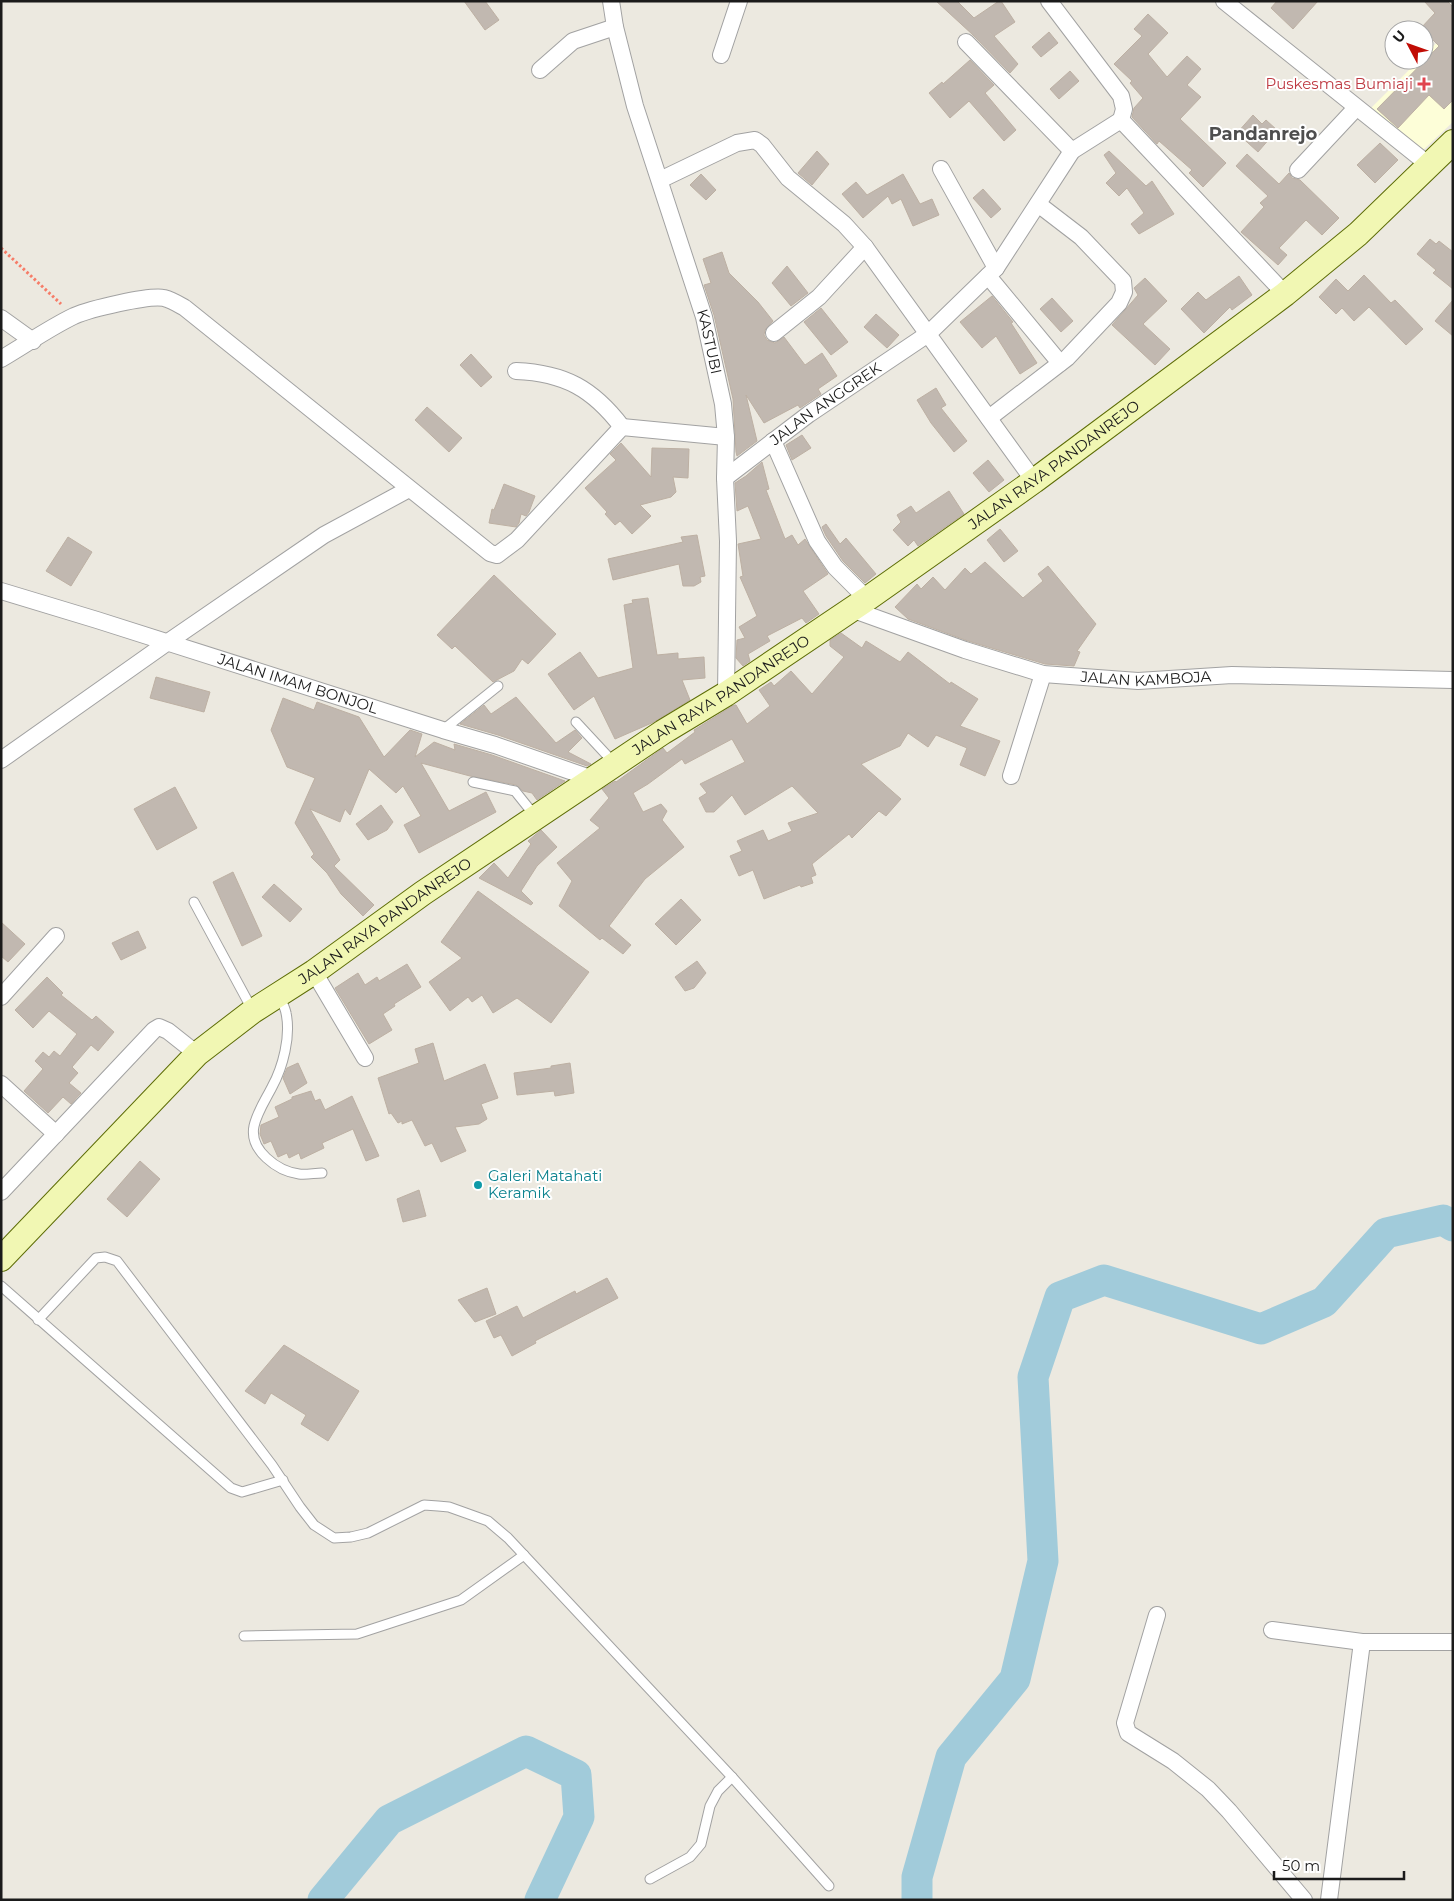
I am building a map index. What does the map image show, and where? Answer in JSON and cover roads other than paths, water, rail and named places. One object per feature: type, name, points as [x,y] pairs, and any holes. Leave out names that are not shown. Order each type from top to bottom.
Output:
[{"type":"main road","name":"JALAN RAYA PANDANREJO","points":[[1,1259],[196,1054],[253,1011],[314,972],[422,893],[663,732],[726,694],[859,604],[1034,481],[1285,294],[1358,234],[1453,142]]},
{"type":"street","name":"KASTUBI","points":[[611,1],[615,27],[635,106],[704,317],[723,404],[726,437],[725,478],[728,541],[726,694]]},
{"type":"street","points":[[722,55],[739,1]]},
{"type":"street","points":[[966,42],[1072,151],[1121,120],[1124,109],[1121,96],[1049,1]]},
{"type":"street","points":[[1224,1],[1429,166]]},
{"type":"street","points":[[540,70],[573,42],[615,27]]},
{"type":"street","points":[[1298,170],[1356,108]]},
{"type":"street","points":[[1121,120],[1285,294]]},
{"type":"street","points":[[660,180],[737,143],[755,140],[762,145],[788,178],[844,224],[865,247],[1034,481]]},
{"type":"street","name":"JALAN ANGGREK","points":[[725,478],[809,414],[928,334],[992,272],[1072,151]]},
{"type":"street","points":[[941,169],[992,272],[1060,363]]},
{"type":"street","points":[[989,418],[1067,358],[1119,303],[1124,292],[1122,280],[1091,247],[1038,204]]},
{"type":"street","points":[[774,333],[819,297],[865,247]]},
{"type":"street","points":[[1,359],[75,316],[91,310],[151,298],[163,298],[174,301],[490,553],[497,555],[517,540],[622,427]]},
{"type":"street","points":[[1,318],[33,341]]},
{"type":"street","points":[[516,371],[531,372],[561,379],[590,392],[608,408],[622,427],[726,437]]},
{"type":"street","points":[[773,441],[817,542],[859,604]]},
{"type":"street","points":[[1,760],[324,535],[410,489]]},
{"type":"street","name":"JALAN IMAM BONJOL","points":[[1,591],[495,745],[593,779]]},
{"type":"street","name":"JALAN KAMBOJA","points":[[859,604],[965,650],[1043,674],[1138,681],[1232,675],[1453,680]]},
{"type":"street","points":[[1011,776],[1043,674]]},
{"type":"street","points":[[1,997],[56,936]]},
{"type":"street","points":[[314,972],[365,1058]]},
{"type":"street","points":[[1,1192],[154,1030],[159,1027],[168,1031],[196,1054]]},
{"type":"street","points":[[1,1084],[56,1134]]},
{"type":"street","points":[[1158,1615],[1125,1723],[1128,1732],[1173,1761],[1208,1789],[1304,1900]]},
{"type":"street","points":[[1272,1630],[1362,1642],[1453,1642]]},
{"type":"street","points":[[1329,1900],[1362,1642]]},
{"type":"lane","points":[[443,730],[498,686]]},
{"type":"lane","points":[[576,722],[616,764]]},
{"type":"lane","points":[[473,782],[515,791],[536,817]]},
{"type":"lane","points":[[194,902],[253,1011]]},
{"type":"lane","points":[[278,995],[286,1013],[288,1032],[274,1085],[262,1105],[254,1126],[254,1139],[260,1151],[270,1161],[283,1169],[300,1174],[322,1173]]},
{"type":"lane","points":[[38,1320],[96,1258],[105,1257],[116,1261],[283,1480],[300,1508],[314,1525],[334,1538],[352,1537],[368,1533],[424,1505],[449,1507],[488,1521],[504,1534],[732,1777],[829,1886]]},
{"type":"lane","points":[[1,1286],[231,1488],[242,1492],[283,1480]]},
{"type":"lane","points":[[244,1636],[357,1634],[461,1600],[524,1555]]},
{"type":"lane","points":[[650,1879],[690,1857],[701,1844],[710,1806],[718,1791],[732,1777]]},
{"type":"waterway","points":[[917,1900],[917,1877],[951,1757],[1015,1679],[1043,1561],[1033,1377],[1060,1297],[1104,1280],[1261,1329],[1324,1302],[1386,1233],[1443,1220],[1453,1226]]},
{"type":"waterway","points":[[323,1900],[389,1820],[526,1751],[576,1775],[579,1817],[540,1900]]},
{"type":"place","name":"Puskesmas Bumiaji","points":[[1424,84]]},
{"type":"place","name":"Galeri Matahati Keramik","points":[[478,1185]]},
{"type":"district","name":"Pandanrejo","points":[[1263,134]]}]
